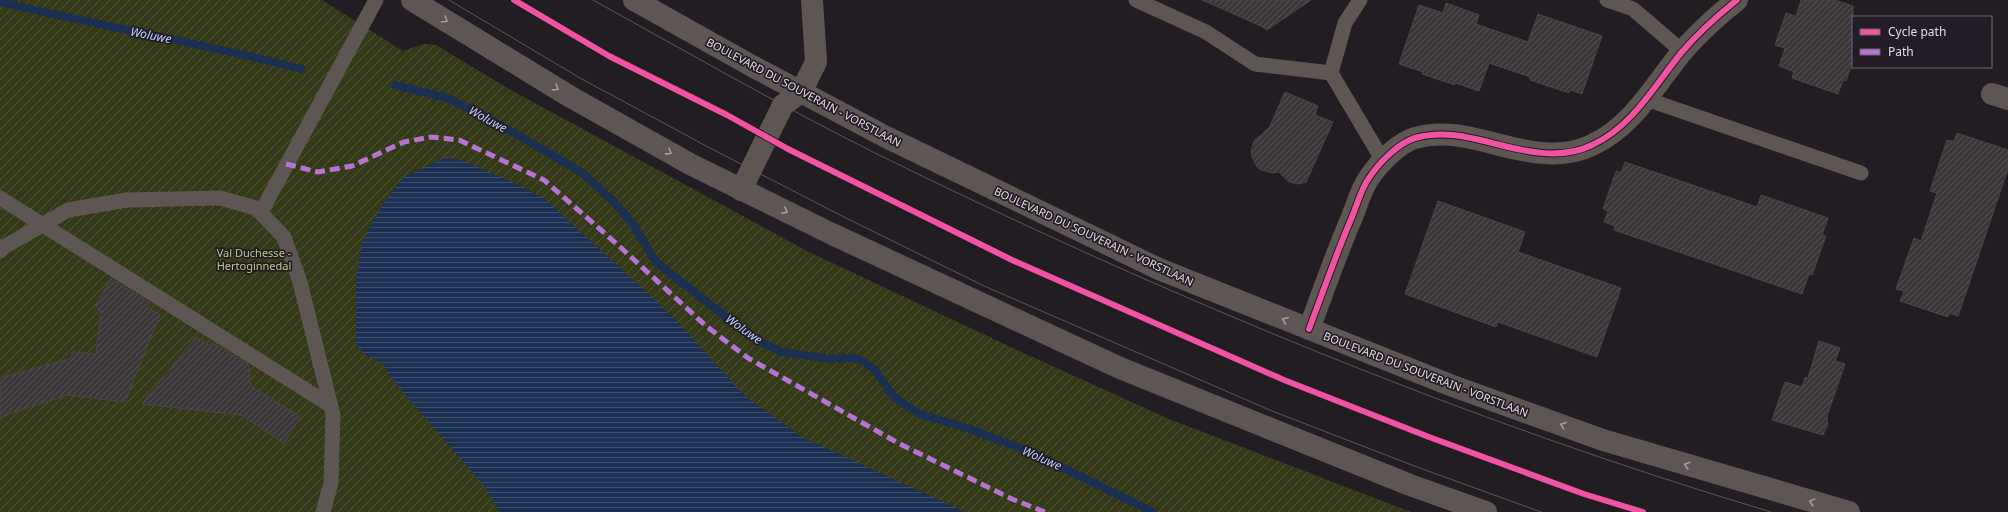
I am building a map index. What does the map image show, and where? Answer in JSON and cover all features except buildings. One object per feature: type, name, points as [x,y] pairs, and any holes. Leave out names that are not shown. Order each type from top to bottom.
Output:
[{"type":"main road","points":[[412,0],[569,96],[690,164],[742,190],[1120,368],[1410,485],[1486,512]]},
{"type":"main road","name":"BOULEVARD DU SOUVERAIN - VORSTLAAN","points":[[634,0],[886,137],[1159,269],[1309,330],[1603,440],[1761,488],[1849,512]]},
{"type":"street","points":[[742,190],[783,105],[801,92],[816,62],[812,0]]},
{"type":"street","points":[[1309,330],[1340,245],[1368,179],[1382,159],[1413,138],[1439,134],[1466,136],[1518,149],[1559,154],[1592,145],[1618,128],[1646,99],[1683,52],[1714,18],[1737,0]]},
{"type":"lane","points":[[261,212],[376,0]]},
{"type":"lane","points":[[1136,0],[1206,32],[1255,64],[1331,73]]},
{"type":"lane","points":[[1360,0],[1345,22],[1331,73],[1382,159]]},
{"type":"lane","points":[[1607,0],[1633,9],[1683,52]]},
{"type":"lane","points":[[1646,99],[1861,173]]},
{"type":"lane","points":[[0,198],[330,405]]},
{"type":"lane","points":[[0,251],[4,247],[42,224],[68,210],[127,200],[220,198],[256,208],[261,212],[284,237],[300,282],[333,415],[331,483],[323,512]]},
{"type":"green space","name":"Val Duchesse - Hertoginnedal","points":[[0,0],[322,0],[403,51],[424,44],[436,45],[511,90],[807,251],[1017,350],[1169,419],[1411,512],[0,512]]},
{"type":"water","points":[[446,157],[466,162],[517,184],[546,200],[672,316],[745,396],[802,437],[965,512],[499,512],[487,489],[396,384],[382,363],[365,355],[356,344],[356,281],[362,243],[383,204],[403,178]]},
{"type":"waterway","name":"Woluwe","points":[[0,2],[226,51],[301,69]]},
{"type":"waterway","name":"Woluwe","points":[[395,85],[447,98],[480,113],[581,172],[612,200],[633,224],[656,262],[754,339],[782,352],[829,359],[855,358],[864,362],[875,370],[895,398],[920,414],[964,427],[1031,452],[1153,512]]},
{"type":"tram line","points":[[449,0],[580,78],[710,148],[842,216],[984,286],[1272,411],[1417,467],[1541,512]]},
{"type":"tram line","points":[[593,0],[770,98],[877,154],[1095,257],[1205,305],[1317,352],[1429,396],[1656,476],[1771,512]]},
{"type":"marked path","points":[[286,164],[318,172],[352,166],[404,142],[431,137],[459,140],[544,180],[618,245],[706,326],[748,358],[898,443],[1012,499],[1045,512]]},
{"type":"cycle path","points":[[514,0],[609,56],[727,115],[788,149],[1012,260],[1284,380],[1429,437],[1584,494],[1643,512]]},
{"type":"cycle path","points":[[1309,329],[1364,187],[1369,178],[1395,149],[1415,138],[1436,135],[1456,135],[1532,152],[1557,153],[1581,150],[1606,137],[1619,128],[1642,104],[1687,46],[1722,12],[1737,0]]}]
